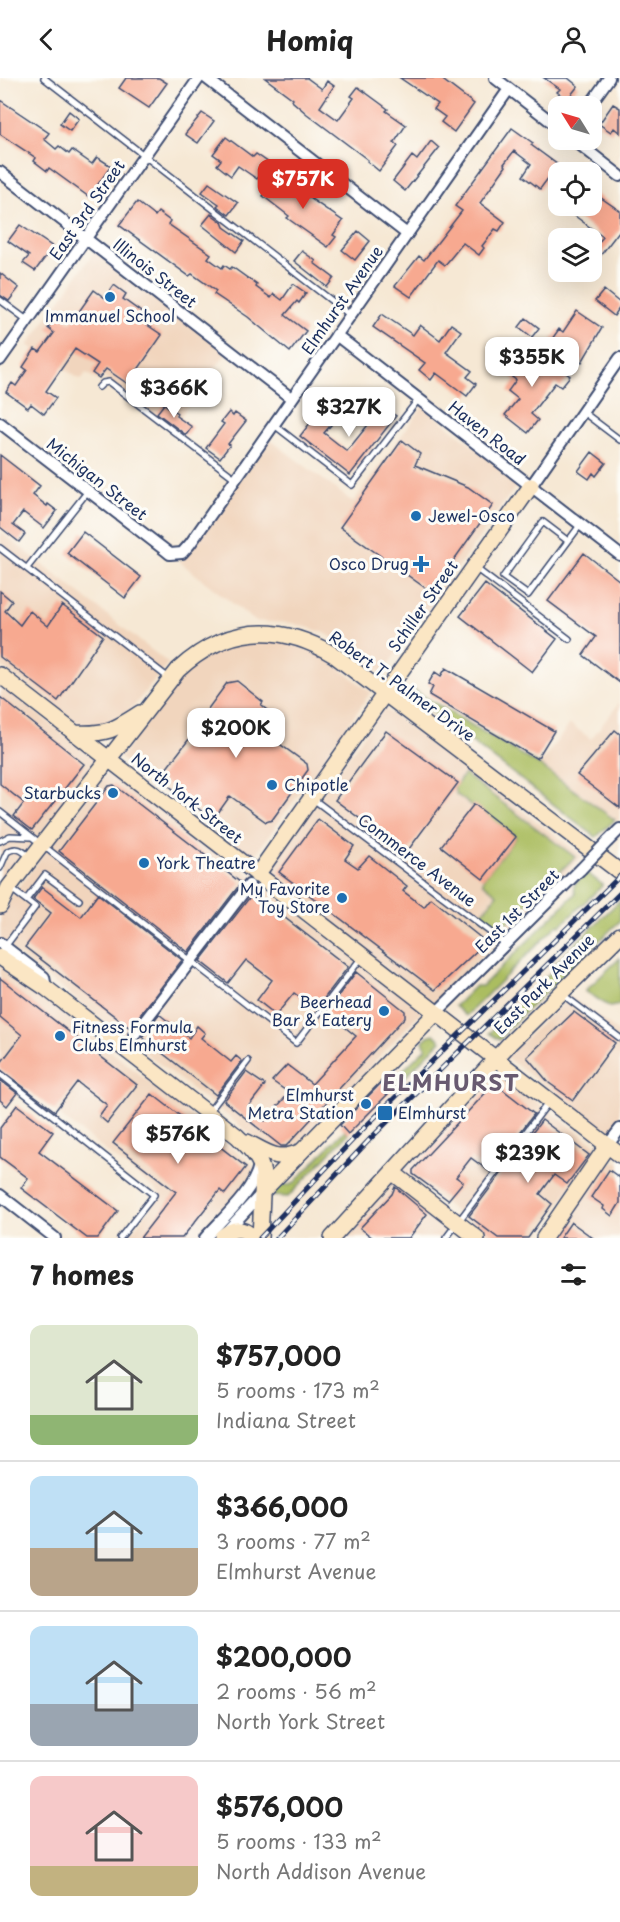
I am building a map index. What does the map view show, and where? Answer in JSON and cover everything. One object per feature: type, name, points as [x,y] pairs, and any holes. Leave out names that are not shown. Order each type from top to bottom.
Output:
[{"type":"street","name":"East 3rd Street","points":[[0,360],[199,78]]},
{"type":"street","points":[[206,78],[407,234]]},
{"type":"street","points":[[495,78],[548,119]]},
{"type":"street","points":[[596,96],[609,78]]},
{"type":"street","name":"Elmhurst Avenue","points":[[177,554],[182,553],[190,544],[509,89]]},
{"type":"street","points":[[587,150],[620,176]]},
{"type":"street","name":"Illinois Street","points":[[0,172],[291,398]]},
{"type":"street","name":"Haven Road","points":[[336,335],[620,555]]},
{"type":"street","name":"Schiller Street","points":[[253,880],[620,358]]},
{"type":"street","name":"Michigan Street","points":[[0,423],[170,554],[177,554]]},
{"type":"street","name":"Robert T. Palmer Drive","points":[[0,906],[4,891],[32,858],[37,840],[109,760],[171,679],[187,662],[218,642],[232,637],[263,632],[296,637],[334,656],[620,872]]},
{"type":"street","name":"North York Street","points":[[0,675],[109,760],[253,880],[363,957],[620,1155]]},
{"type":"street","points":[[74,733],[98,734],[121,725],[150,706]]},
{"type":"street","name":"East 1st Street","points":[[435,1014],[620,829]]},
{"type":"street","points":[[134,1035],[253,880]]},
{"type":"street","name":"East Park Avenue","points":[[332,1238],[494,1060],[620,935]]},
{"type":"street","points":[[1,950],[45,982],[253,1151],[264,1174],[260,1238]]},
{"type":"street","points":[[221,1237],[299,1152],[435,1014]]},
{"type":"street","points":[[544,1238],[620,1129]]},
{"type":"street","points":[[237,1136],[285,1158],[299,1152]]},
{"type":"street","points":[[205,1238],[249,1188],[256,1176],[259,1161]]},
{"type":"street","points":[[392,1172],[477,1238]]},
{"type":"street","points":[[0,1195],[55,1238]]},
{"type":"street","points":[[221,1237],[235,1229],[242,1229],[254,1238]]},
{"type":"lane","points":[[44,78],[350,315]]},
{"type":"lane","points":[[0,300],[28,321]]},
{"type":"lane","points":[[99,387],[109,382],[236,479]]},
{"type":"lane","points":[[273,424],[352,485],[419,399]]},
{"type":"lane","points":[[583,412],[620,440]]},
{"type":"lane","points":[[27,568],[88,491]]},
{"type":"lane","points":[[498,585],[543,522],[568,541]]},
{"type":"lane","points":[[504,577],[528,595],[581,524]]},
{"type":"lane","points":[[0,548],[171,679]]},
{"type":"lane","points":[[473,566],[569,639]]},
{"type":"lane","name":"Commerce Avenue","points":[[311,798],[506,944]]},
{"type":"lane","points":[[0,812],[296,1043],[363,957]]},
{"type":"lane","points":[[0,841],[10,836],[37,840]]},
{"type":"lane","points":[[0,868],[10,850],[19,848],[32,858]]},
{"type":"lane","points":[[26,900],[45,875],[79,900]]},
{"type":"lane","points":[[1,950],[35,907],[26,900],[4,891]]},
{"type":"lane","points":[[560,993],[620,1038]]},
{"type":"lane","points":[[207,1114],[248,1061]]},
{"type":"lane","points":[[0,1074],[154,1194],[120,1238]]},
{"type":"lane","points":[[446,1238],[549,1101]]},
{"type":"shaded area","name":"Immanuel School","points":[[96,249],[228,351],[172,428],[102,376],[98,381],[86,373],[81,380],[28,345]]},
{"type":"shaded area","points":[[423,406],[519,482],[382,673],[348,647],[323,632],[292,623],[255,621],[180,562],[269,439],[353,502]]},
{"type":"shaded area","points":[[0,531],[168,663],[134,706],[112,725],[88,727],[68,718],[0,665]]},
{"type":"shaded area","points":[[247,639],[283,640],[323,656],[371,692],[253,858],[120,758],[184,673],[212,651]]},
{"type":"shaded area","points":[[0,684],[98,761],[0,885]]},
{"type":"shaded area","points":[[620,702],[620,823],[539,765],[570,724],[591,739]]},
{"type":"shaded area","points":[[384,708],[583,856],[432,1005],[263,873]]},
{"type":"shaded area","points":[[111,767],[423,1010],[283,1159],[0,941],[0,911]]},
{"type":"shaded area","points":[[0,963],[252,1164],[254,1172],[249,1180],[198,1238],[127,1238],[161,1194],[0,1069]]},
{"type":"shaded area","points":[[570,996],[620,1033],[620,1121],[610,1135],[506,1057]]},
{"type":"shaded area","points":[[493,1070],[599,1147],[535,1238],[490,1238],[398,1168]]},
{"type":"shaded area","points":[[614,1161],[620,1163],[620,1238],[553,1238],[604,1166]]},
{"type":"shaded area","points":[[392,1179],[451,1224],[440,1238],[338,1238]]},
{"type":"green space","points":[[413,690],[539,765],[615,820],[596,837],[413,697]]},
{"type":"green space","points":[[464,774],[575,857],[499,930],[480,916],[497,894],[483,883],[483,879],[516,837],[456,794],[454,788]]},
{"type":"green space","points":[[586,872],[603,885],[560,926],[558,924],[466,1016],[455,1006],[475,986],[482,986],[575,894],[574,885]]},
{"type":"green space","points":[[620,900],[620,921],[507,1029],[500,1040],[489,1033],[557,966],[555,964]]},
{"type":"green space","points":[[620,958],[620,1005],[610,1007],[585,991]]},
{"type":"green space","points":[[434,1034],[441,1041],[395,1087],[387,1079],[395,1078],[426,1048],[423,1041]]},
{"type":"green space","points":[[345,1130],[348,1134],[288,1197],[273,1196],[274,1190],[280,1185],[290,1185],[295,1182]]},
{"type":"building","points":[[126,78],[159,78],[167,83],[149,108],[119,88]]},
{"type":"building","points":[[265,78],[307,78],[322,89],[327,81],[334,86],[320,107],[338,120],[354,98],[351,96],[358,87],[406,125],[394,143],[398,146],[379,171]]},
{"type":"building","points":[[400,78],[440,78],[474,104],[454,132],[441,122],[445,117],[434,109],[438,104]]},
{"type":"building","points":[[544,78],[568,78],[578,86],[570,96],[562,96],[557,92],[560,89]]},
{"type":"building","points":[[0,100],[49,133],[44,139],[56,149],[59,146],[69,154],[72,150],[92,164],[97,157],[111,166],[89,197],[49,168],[47,171],[34,161],[36,158],[0,134]]},
{"type":"building","points":[[613,104],[620,108],[620,133],[614,128],[611,132],[602,126],[602,120]]},
{"type":"building","points":[[69,111],[79,119],[70,131],[60,124]]},
{"type":"building","points":[[202,113],[214,121],[198,143],[185,134]]},
{"type":"building","points":[[512,128],[554,162],[548,162],[548,178],[540,189],[523,176],[531,164],[514,151],[480,203],[505,222],[499,231],[495,229],[482,246],[484,248],[479,255],[463,243],[445,265],[438,260],[411,297],[395,286],[419,256],[424,260],[462,211],[455,206]]},
{"type":"building","points":[[226,137],[253,157],[256,154],[269,163],[257,179],[238,166],[231,176],[217,165],[221,160],[213,154]]},
{"type":"building","points":[[431,141],[439,148],[405,191],[393,181],[412,156],[417,160]]},
{"type":"building","points":[[283,172],[297,183],[294,187],[343,221],[333,235],[336,237],[328,247],[287,218],[289,216],[263,196]]},
{"type":"building","points":[[209,183],[238,203],[229,215],[217,206],[219,204],[202,192]]},
{"type":"building","points":[[602,199],[620,211],[620,230],[602,253],[602,228],[591,228],[575,216],[602,216]]},
{"type":"building","points":[[137,202],[155,216],[158,212],[170,221],[168,224],[211,254],[208,258],[222,268],[224,265],[230,269],[232,267],[271,298],[274,294],[282,300],[293,284],[306,293],[299,303],[297,301],[285,315],[306,331],[290,352],[248,317],[214,294],[216,291],[192,274],[189,276],[119,225]]},
{"type":"building","points":[[211,214],[222,222],[224,227],[244,241],[236,252],[202,225]]},
{"type":"building","points":[[20,225],[53,247],[35,271],[23,263],[29,256],[8,241]]},
{"type":"building","points":[[358,231],[370,241],[355,260],[342,250]]},
{"type":"building","points":[[302,251],[334,278],[327,287],[294,261]]},
{"type":"building","points":[[0,273],[19,288],[9,301],[0,295]]},
{"type":"building","points":[[114,285],[126,294],[123,299],[141,312],[137,318],[162,335],[128,384],[106,369],[99,378],[92,373],[98,364],[75,349],[46,391],[56,398],[44,414],[31,404],[28,408],[6,392],[12,383],[16,386],[27,370],[23,367],[35,349],[40,352],[54,333],[48,328],[58,314],[71,323],[94,290],[105,298]]},
{"type":"building","points":[[604,290],[620,303],[614,316],[595,301]]},
{"type":"building","points":[[577,311],[602,328],[582,362],[552,339],[559,329],[563,332]]},
{"type":"building","points":[[382,314],[413,335],[420,325],[440,340],[451,324],[461,331],[446,352],[472,371],[467,377],[476,384],[467,396],[436,373],[431,380],[419,370],[425,363],[373,327]]},
{"type":"building","points":[[526,318],[539,328],[532,337],[519,327]]},
{"type":"building","points":[[516,350],[539,369],[547,359],[570,376],[561,387],[555,383],[531,414],[538,420],[528,433],[505,415],[518,399],[508,391],[516,380],[512,377],[519,368],[508,360]]},
{"type":"building","points":[[373,399],[396,416],[350,475],[300,436],[317,414],[331,425],[324,433],[347,451],[372,420],[362,413]]},
{"type":"building","points":[[164,404],[192,427],[186,435],[157,413]]},
{"type":"building","points":[[229,412],[233,416],[235,413],[246,421],[220,458],[206,448],[224,424],[221,422]]},
{"type":"building","name":"Jewel-Osco","points":[[402,440],[420,454],[415,465],[468,487],[493,505],[431,592],[340,527]]},
{"type":"building","points":[[592,452],[606,463],[596,476],[593,473],[589,479],[578,471]]},
{"type":"building","points":[[0,455],[40,486],[33,495],[57,511],[44,528],[23,512],[13,525],[25,534],[19,542],[0,527]]},
{"type":"building","points":[[83,532],[141,577],[125,598],[67,553]]},
{"type":"building","points":[[584,553],[620,581],[620,683],[583,655],[596,637],[548,601]]},
{"type":"building","points":[[485,584],[557,639],[532,672],[460,616]]},
{"type":"building","points":[[0,591],[12,601],[5,611],[20,625],[30,611],[48,626],[62,605],[103,636],[58,701],[0,657]]},
{"type":"building","points":[[446,668],[554,731],[537,759],[429,695],[433,687],[428,684],[435,672],[441,676]]},
{"type":"building","points":[[237,681],[263,702],[261,705],[278,719],[266,734],[307,764],[308,770],[272,820],[266,822],[230,796],[213,820],[159,778],[210,712],[207,710],[227,683]]},
{"type":"building","points":[[0,697],[84,764],[32,830],[14,816],[24,803],[0,784]]},
{"type":"building","points":[[615,730],[620,734],[620,808],[577,775]]},
{"type":"building","points":[[386,731],[458,783],[406,853],[335,800]]},
{"type":"building","points":[[114,785],[241,883],[188,952],[59,851],[109,786]]},
{"type":"building","points":[[474,804],[516,837],[483,879],[441,846]]},
{"type":"building","points":[[318,819],[354,846],[345,859],[358,868],[369,856],[407,886],[403,891],[424,907],[431,898],[486,942],[435,990],[279,872]]},
{"type":"building","points":[[42,887],[81,917],[98,894],[182,960],[130,1028],[25,947],[51,913],[33,899]]},
{"type":"building","points":[[253,893],[348,967],[316,1009],[294,993],[276,1015],[257,1000],[272,980],[246,960],[228,983],[200,961]]},
{"type":"building","points":[[356,972],[405,1011],[405,1017],[291,1141],[286,1146],[281,1146],[224,1101],[246,1072],[265,1085],[248,1107],[265,1121],[289,1093],[272,1081],[287,1065],[312,1084],[356,1036],[326,1012]]},
{"type":"building","points":[[0,978],[137,1085],[107,1123],[99,1116],[107,1105],[77,1082],[55,1111],[0,1069],[0,1064],[22,1035],[0,1017]]},
{"type":"building","points":[[574,1012],[615,1043],[573,1100],[549,1083],[527,1057]]},
{"type":"building","points":[[159,1014],[189,1038],[197,1026],[205,1033],[201,1038],[231,1062],[236,1056],[242,1061],[216,1095],[142,1037]]},
{"type":"building","name":"Elmhurst Metra Station","points":[[386,1078],[395,1087],[348,1134],[340,1125]]},
{"type":"building","points":[[0,1080],[17,1093],[7,1106],[0,1100]]},
{"type":"building","points":[[493,1085],[497,1085],[534,1114],[490,1172],[471,1158],[456,1177],[463,1182],[448,1200],[413,1174],[413,1170]]},
{"type":"building","points":[[152,1094],[246,1167],[225,1194],[220,1190],[182,1238],[140,1238],[176,1192],[113,1143]]},
{"type":"building","points":[[17,1105],[53,1132],[39,1151],[118,1211],[98,1238],[87,1238],[21,1188],[28,1178],[0,1157],[0,1128]]},
{"type":"building","points":[[542,1120],[589,1155],[567,1184],[554,1175],[540,1194],[552,1204],[528,1238],[498,1238],[469,1216]]},
{"type":"building","points":[[609,1170],[620,1178],[620,1203],[612,1216],[603,1209],[604,1206],[591,1197]]},
{"type":"building","points":[[395,1187],[427,1214],[409,1238],[373,1238],[360,1228],[392,1194]]},
{"type":"building","points":[[571,1222],[593,1238],[560,1238]]},
{"type":"railway","points":[[260,1238],[362,1130],[620,876]]},
{"type":"railway","points":[[277,1238],[371,1138],[620,893]]},
{"type":"place","name":"Immanuel School","points":[[110,297]]},
{"type":"place","name":"Jewel-Osco","points":[[416,516]]},
{"type":"place","name":"Osco Drug","points":[[421,564]]},
{"type":"place","name":"Chipotle","points":[[272,785]]},
{"type":"place","name":"Starbucks","points":[[113,793]]},
{"type":"place","name":"York Theatre","points":[[144,863]]},
{"type":"place","name":"My Favorite Toy Store","points":[[342,898]]},
{"type":"place","name":"Beerhead Bar & Eatery","points":[[384,1011]]},
{"type":"place","name":"Fitness Formula Clubs Elmhurst","points":[[60,1036]]},
{"type":"place","name":"Elmhurst Metra Station","points":[[366,1104]]},
{"type":"place","name":"Elmhurst","points":[[385,1113]]},
{"type":"district","name":"ELMHURST","points":[[451,1083]]}]
